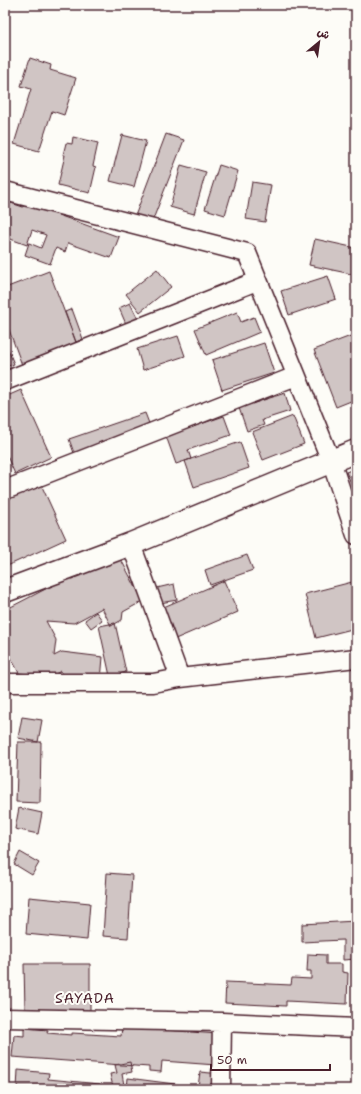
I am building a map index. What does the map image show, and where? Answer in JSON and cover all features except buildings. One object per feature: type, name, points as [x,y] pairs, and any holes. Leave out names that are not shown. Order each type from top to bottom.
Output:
[{"type":"main road","points":[[5,591],[131,544],[331,460],[356,451]]},
{"type":"street","points":[[5,191],[247,253],[331,460],[356,535]]},
{"type":"street","points":[[5,381],[258,281]]},
{"type":"street","points":[[5,490],[296,376]]},
{"type":"street","points":[[131,544],[180,678]]},
{"type":"street","points":[[5,683],[153,683],[180,678],[356,658]]},
{"type":"street","points":[[5,1018],[222,1022],[356,1028]]},
{"type":"street","points":[[221,1089],[222,1022]]},
{"type":"district","name":"SAYADA","points":[[85,998]]}]
